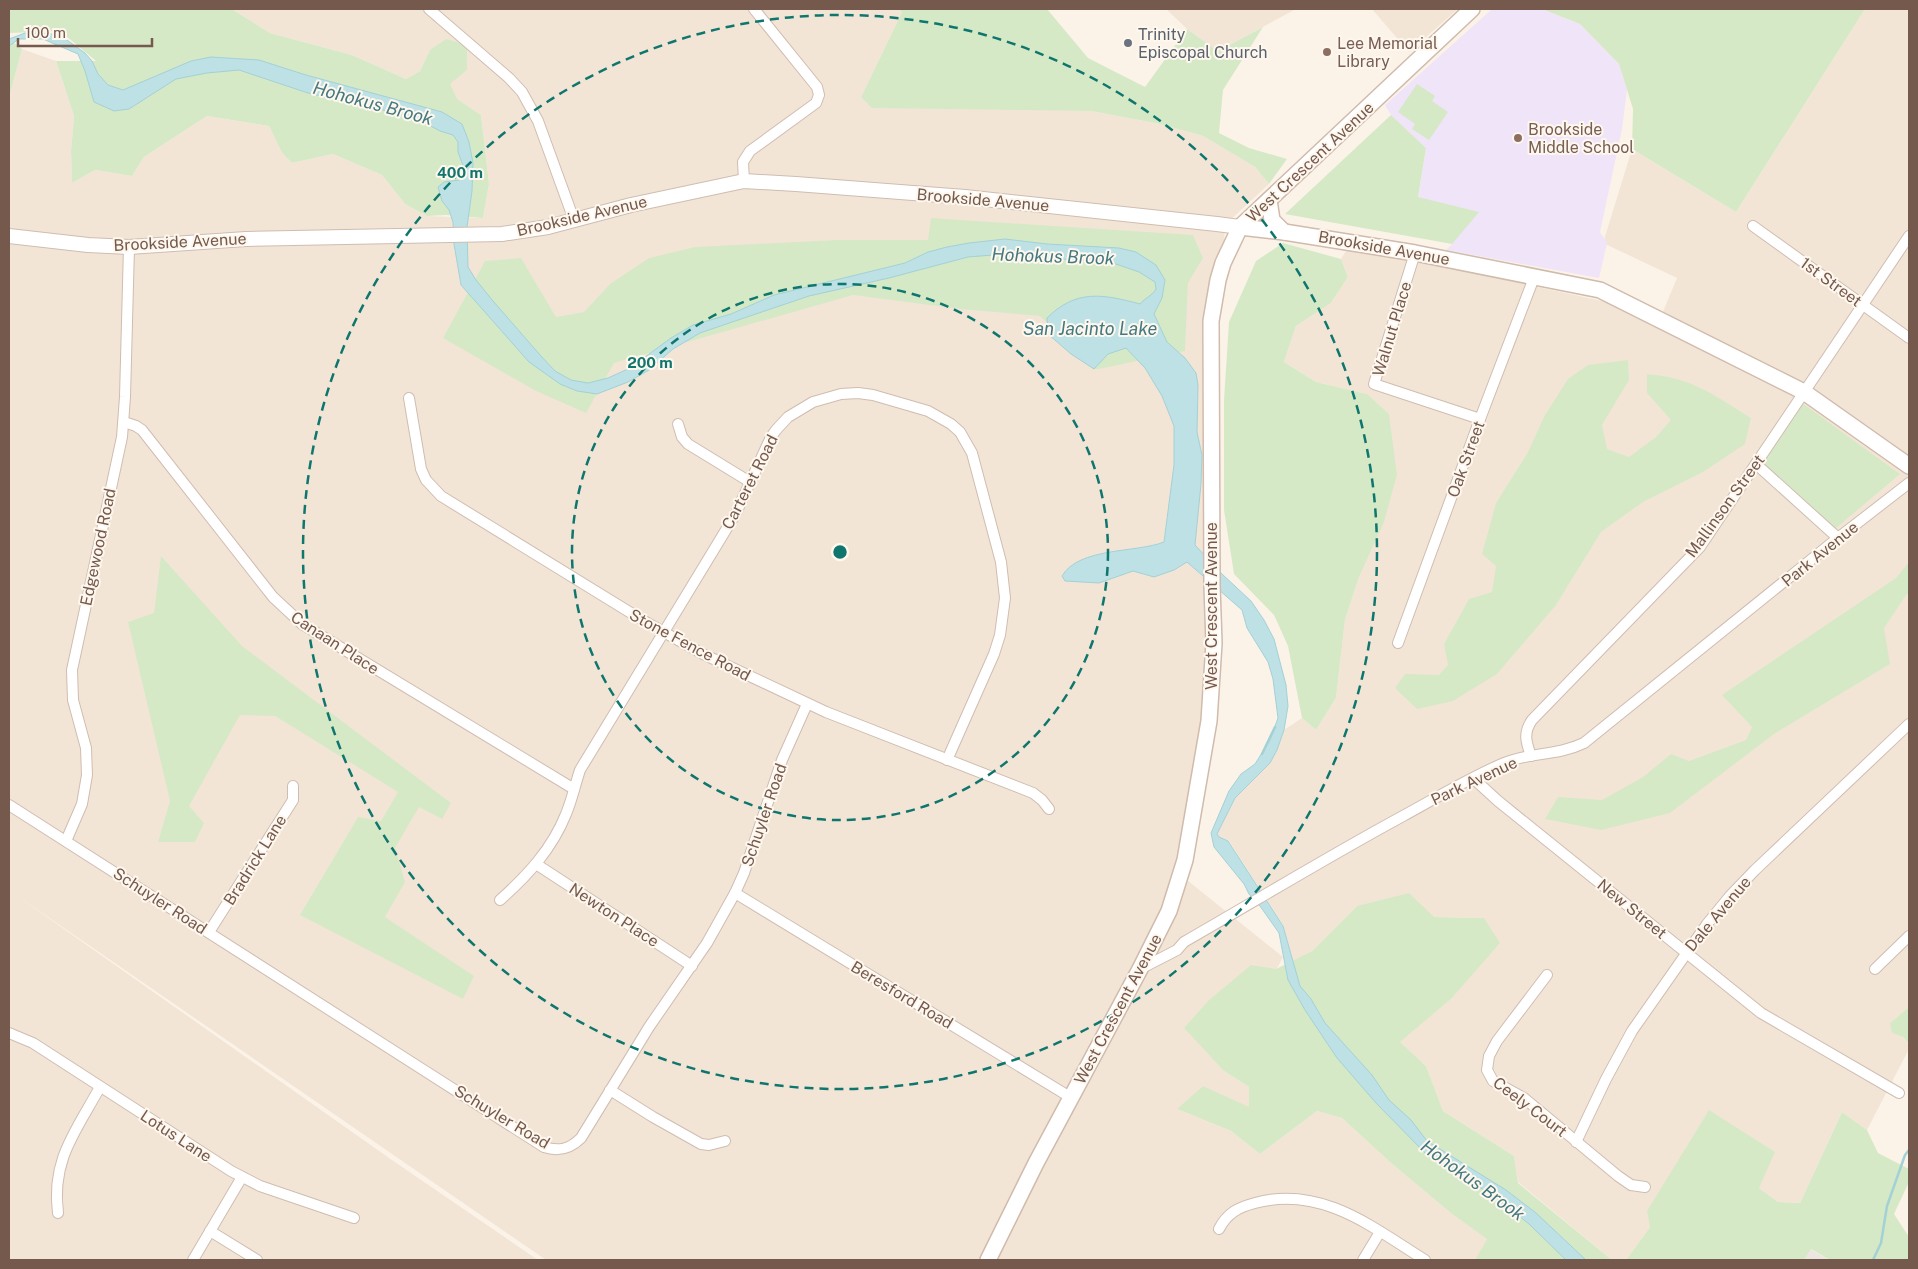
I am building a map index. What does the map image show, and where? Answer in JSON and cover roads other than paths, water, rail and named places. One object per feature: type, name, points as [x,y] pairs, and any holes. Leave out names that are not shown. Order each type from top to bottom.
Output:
[{"type":"main road","name":"West Crescent Avenue","points":[[988,1260],[1070,1098],[1140,969],[1169,911],[1184,860],[1209,721],[1214,643],[1211,322],[1218,280],[1223,263],[1240,228],[1472,9]]},
{"type":"main road","points":[[1269,200],[1272,220],[1284,232]]},
{"type":"main road","name":"Brookside Avenue","points":[[1240,228],[1284,232],[1415,253],[1600,290],[1804,392],[1909,466]]},
{"type":"street","points":[[429,9],[509,78],[522,92],[538,121],[574,220]]},
{"type":"street","points":[[744,181],[743,162],[750,151],[816,102],[819,95],[817,87],[754,9]]},
{"type":"street","name":"Brookside Avenue","points":[[9,236],[88,246],[129,247],[246,239],[448,236],[521,232],[631,205],[744,181],[965,197],[1240,228]]},
{"type":"street","name":"1st Street","points":[[1753,226],[1909,338]]},
{"type":"street","name":"Mallinson Street","points":[[1531,756],[1525,736],[1527,727],[1532,720],[1700,547],[1909,236]]},
{"type":"street","name":"Edgewood Road","points":[[66,841],[82,804],[87,775],[86,748],[74,700],[72,670],[124,422],[129,247]]},
{"type":"street","name":"Walnut Place","points":[[1415,253],[1374,384],[1480,419]]},
{"type":"street","name":"Oak Street","points":[[1398,643],[1480,419],[1535,276]]},
{"type":"street","name":"Carteret Road","points":[[500,900],[536,864],[562,823],[571,803],[580,770],[726,530],[771,437],[788,417],[800,408],[827,396],[858,393],[873,395],[939,416],[960,432],[972,453],[1001,562],[1004,598],[1000,635],[994,654],[947,760]]},
{"type":"street","name":"Stone Fence Road","points":[[409,398],[421,469],[433,489],[441,496],[663,632],[703,654],[807,704],[886,737],[1033,793],[1049,809]]},
{"type":"street","name":"Canaan Place","points":[[124,422],[142,430],[273,597],[302,624],[574,789]]},
{"type":"street","points":[[678,424],[682,437],[688,444],[750,482]]},
{"type":"street","points":[[1756,464],[1838,538]]},
{"type":"street","name":"Park Avenue","points":[[1140,969],[1176,950],[1184,942],[1373,832],[1505,763],[1531,756],[1570,750],[1584,743],[1909,483]]},
{"type":"street","name":"Schuyler Road","points":[[9,805],[544,1147],[559,1150],[575,1144],[581,1138],[649,1027],[711,936],[735,893],[744,873],[782,760],[807,704]]},
{"type":"street","name":"Dale Avenue","points":[[1576,1142],[1606,1079],[1632,1031],[1685,952],[1736,890],[1909,724]]},
{"type":"street","name":"New Street","points":[[1474,779],[1498,801],[1529,824],[1761,1013],[1900,1093]]},
{"type":"street","name":"Bradrick Lane","points":[[209,932],[292,800],[293,786]]},
{"type":"street","name":"Newton Place","points":[[536,864],[692,966]]},
{"type":"street","name":"Beresford Road","points":[[735,893],[1070,1098]]},
{"type":"street","points":[[1875,969],[1909,936]]},
{"type":"street","name":"Ceely Court","points":[[1547,975],[1497,1041],[1489,1056],[1487,1070],[1494,1081],[1524,1098],[1618,1176],[1631,1185],[1645,1187]]},
{"type":"street","name":"Lotus Lane","points":[[9,1033],[33,1043],[242,1177],[282,1194],[354,1218]]},
{"type":"street","points":[[58,1213],[56,1189],[59,1166],[65,1151],[100,1087]]},
{"type":"street","points":[[610,1090],[701,1144],[709,1145],[725,1141]]},
{"type":"street","points":[[193,1260],[242,1177]]},
{"type":"street","points":[[1219,1229],[1227,1216],[1245,1206],[1279,1199],[1298,1199],[1335,1207],[1352,1215],[1425,1260]]},
{"type":"street","points":[[210,1231],[257,1260]]},
{"type":"street","points":[[1363,1260],[1380,1232]]},
{"type":"water","name":"San Jacinto Lake","points":[[25,33],[60,35],[85,53],[92,61],[98,74],[108,85],[123,90],[191,61],[211,57],[259,60],[306,75],[442,112],[462,124],[469,142],[473,163],[472,191],[467,227],[468,267],[493,301],[541,356],[555,371],[571,380],[588,383],[608,378],[630,368],[671,338],[693,325],[731,314],[774,295],[905,263],[928,252],[947,247],[1005,239],[1047,244],[1119,248],[1136,252],[1156,265],[1165,280],[1162,298],[1154,314],[1167,342],[1185,358],[1196,373],[1198,385],[1197,432],[1202,455],[1195,545],[1251,601],[1264,620],[1274,639],[1286,685],[1288,706],[1284,730],[1277,750],[1270,763],[1235,798],[1217,834],[1228,841],[1283,926],[1300,986],[1311,999],[1325,1023],[1372,1075],[1389,1100],[1411,1120],[1427,1141],[1506,1190],[1536,1213],[1586,1260],[1566,1260],[1529,1224],[1499,1200],[1427,1155],[1376,1103],[1337,1058],[1305,1010],[1288,980],[1279,933],[1249,894],[1244,884],[1214,847],[1211,833],[1229,791],[1241,774],[1255,764],[1270,740],[1278,718],[1273,679],[1268,662],[1247,628],[1242,610],[1187,562],[1174,570],[1154,577],[1133,571],[1099,583],[1065,581],[1062,576],[1070,567],[1094,555],[1164,542],[1174,465],[1174,426],[1162,396],[1145,368],[1126,348],[1108,354],[1094,369],[1071,354],[1048,334],[1047,318],[1069,302],[1090,296],[1102,296],[1140,304],[1155,291],[1155,282],[1139,272],[1110,262],[993,255],[968,257],[889,278],[809,296],[700,333],[673,349],[649,370],[628,382],[597,394],[577,391],[560,384],[529,362],[461,285],[454,244],[453,222],[449,210],[442,201],[438,187],[444,182],[459,180],[464,175],[465,171],[458,152],[458,142],[453,135],[440,131],[414,117],[308,93],[239,70],[207,73],[176,79],[129,109],[114,111],[94,102],[78,54],[43,39],[19,39],[9,46],[9,39]]},
{"type":"waterway","name":"Hohokus Brook","points":[[1262,754],[1275,727]]},
{"type":"waterway","points":[[1873,1260],[1881,1243],[1887,1206],[1905,1155],[1909,1150]]},
{"type":"place","name":"Trinity Episcopal Church","points":[[1128,43]]},
{"type":"place","name":"Lee Memorial Library","points":[[1327,52]]},
{"type":"place","name":"Brookside Middle School","points":[[1518,138]]}]
